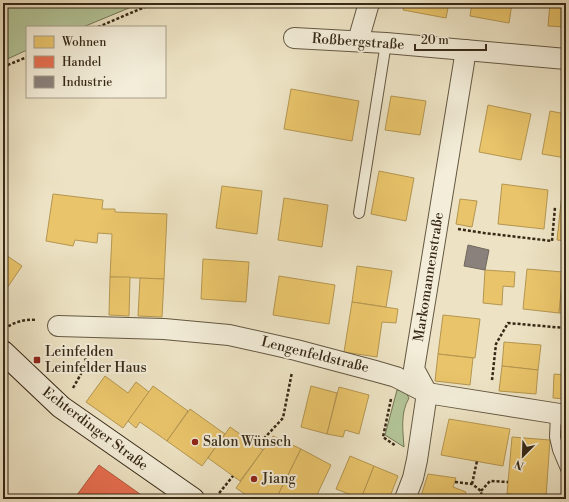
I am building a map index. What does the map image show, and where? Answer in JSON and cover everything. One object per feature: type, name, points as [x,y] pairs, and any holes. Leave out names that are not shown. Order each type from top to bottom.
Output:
[{"type":"main road","name":"Echterdinger Straße","points":[[3,352],[61,407],[193,499]]},
{"type":"street","points":[[358,41],[369,3]]},
{"type":"street","name":"Roßbergstraße","points":[[294,38],[386,43],[566,59]]},
{"type":"street","name":"Markomannenstraße","points":[[427,393],[414,369],[466,50]]},
{"type":"street","name":"Lengenfeldstraße","points":[[58,326],[197,331],[229,335],[296,350],[396,377],[427,393],[561,414]]},
{"type":"street","points":[[405,499],[413,478],[417,460],[427,393]]},
{"type":"lane","points":[[359,213],[386,43]]},
{"type":"lane","points":[[561,414],[555,437],[558,450],[566,469]]},
{"type":"path","points":[[100,26],[154,3]]},
{"type":"path","points":[[3,67],[26,57]]},
{"type":"path","points":[[438,225],[484,233],[552,241],[555,207]]},
{"type":"path","points":[[3,330],[11,324],[23,320],[48,322],[58,326]]},
{"type":"path","points":[[489,403],[496,344],[508,323],[565,328],[566,343]]},
{"type":"path","points":[[61,407],[86,365],[81,327]]},
{"type":"path","points":[[257,446],[283,418],[296,350]]},
{"type":"path","points":[[385,427],[396,377]]},
{"type":"path","points":[[472,484],[477,461]]},
{"type":"path","points":[[215,499],[233,476]]},
{"type":"path","points":[[481,491],[490,481],[508,482]]},
{"type":"path","points":[[455,482],[472,484],[481,491],[482,499]]},
{"type":"green space","points":[[3,3],[141,3],[85,26],[26,26],[26,50],[3,61]]},
{"type":"green space","points":[[397,390],[405,391],[409,398],[403,416],[404,447],[385,435]]},
{"type":"building: Wohnen","points":[[405,3],[449,3],[446,18],[403,10]]},
{"type":"building: Wohnen","points":[[472,3],[512,3],[509,23],[470,16]]},
{"type":"building: Wohnen","points":[[550,3],[566,3],[566,27],[548,26]]},
{"type":"building: Wohnen","points":[[291,89],[359,101],[352,141],[284,129]]},
{"type":"building: Wohnen","points":[[391,96],[426,101],[420,135],[385,130]]},
{"type":"building: Wohnen","points":[[488,105],[531,114],[521,160],[479,152]]},
{"type":"building: Wohnen","points":[[550,111],[566,114],[566,158],[542,154]]},
{"type":"building: Wohnen","points":[[379,171],[414,178],[406,221],[371,214]]},
{"type":"building: Wohnen","points":[[502,184],[548,190],[544,229],[498,224]]},
{"type":"building: Wohnen","points":[[222,186],[262,191],[257,234],[216,228]]},
{"type":"building: Wohnen","points":[[562,193],[566,193],[566,241],[557,240]]},
{"type":"building: Wohnen","points":[[53,194],[103,200],[102,209],[115,209],[115,212],[167,214],[164,279],[110,277],[112,234],[98,233],[97,243],[75,240],[73,246],[46,241]]},
{"type":"building: Wohnen","points":[[284,198],[328,205],[322,247],[278,240]]},
{"type":"building: Wohnen","points":[[460,199],[477,201],[472,227],[456,224]]},
{"type":"building: Wohnen","points":[[3,253],[22,266],[3,294]]},
{"type":"building: Wohnen","points":[[203,259],[249,262],[246,302],[201,299]]},
{"type":"building: Wohnen","points":[[357,266],[392,271],[386,307],[352,302]]},
{"type":"building: Wohnen","points":[[527,269],[563,272],[559,313],[523,309]]},
{"type":"building: Wohnen","points":[[485,270],[515,272],[514,287],[503,286],[502,305],[483,303]]},
{"type":"building: Wohnen","points":[[563,272],[566,273],[566,313],[559,313]]},
{"type":"building: Wohnen","points":[[279,276],[335,285],[329,324],[273,315]]},
{"type":"building: Wohnen","points":[[110,277],[130,277],[129,316],[109,315]]},
{"type":"building: Wohnen","points":[[140,278],[164,279],[162,317],[138,316]]},
{"type":"building: Wohnen","points":[[352,302],[398,309],[396,323],[382,322],[377,357],[344,352]]},
{"type":"building: Wohnen","points":[[443,315],[480,319],[475,358],[438,354]]},
{"type":"building: Wohnen","points":[[504,342],[541,345],[538,370],[502,366]]},
{"type":"building: Wohnen","points":[[438,354],[473,358],[470,385],[435,381]]},
{"type":"building: Wohnen","points":[[502,366],[538,370],[536,394],[499,391]]},
{"type":"building: Wohnen","points":[[554,374],[566,375],[566,399],[553,398]]},
{"type":"building: Wohnen","points":[[105,376],[128,393],[136,382],[149,392],[123,428],[86,402]]},
{"type":"building: Wohnen","points":[[153,386],[188,411],[167,441],[140,422],[136,428],[128,421]]},
{"type":"building: Wohnen","points":[[311,386],[337,393],[327,434],[301,427]]},
{"type":"building: Wohnen","points":[[339,387],[369,395],[359,434],[345,430],[343,437],[327,434]]},
{"type":"building: Wohnen","points":[[190,409],[225,434],[202,466],[167,441]]},
{"type":"building: Wohnen","points":[[449,419],[510,429],[503,466],[441,455]]},
{"type":"building: Wohnen","points":[[230,427],[263,450],[240,481],[208,458]]},
{"type":"building: Wohnen","points":[[273,436],[301,449],[276,499],[252,499],[236,488]]},
{"type":"building: Wohnen","points":[[512,437],[550,440],[546,497],[507,494]]},
{"type":"building: Wohnen","points":[[301,449],[331,465],[315,499],[276,499]]},
{"type":"building: Wohnen","points":[[350,456],[374,466],[361,499],[336,489]]},
{"type":"building: Wohnen","points":[[374,466],[398,476],[389,499],[361,499]]},
{"type":"building: Wohnen","points":[[428,474],[456,478],[453,487],[466,492],[464,499],[420,499]]},
{"type":"building: Wohnen","points":[[507,494],[546,497],[546,499],[507,499]]},
{"type":"building: Handel","points":[[99,465],[147,499],[74,499]]},
{"type":"building: Industrie","points":[[468,245],[489,250],[485,270],[464,266]]},
{"type":"place","name":"Leinfelden Leinfelder Haus","points":[[37,360]]},
{"type":"place","name":"Salon Wünsch","points":[[195,442]]},
{"type":"place","name":"Jiang","points":[[254,479]]}]
